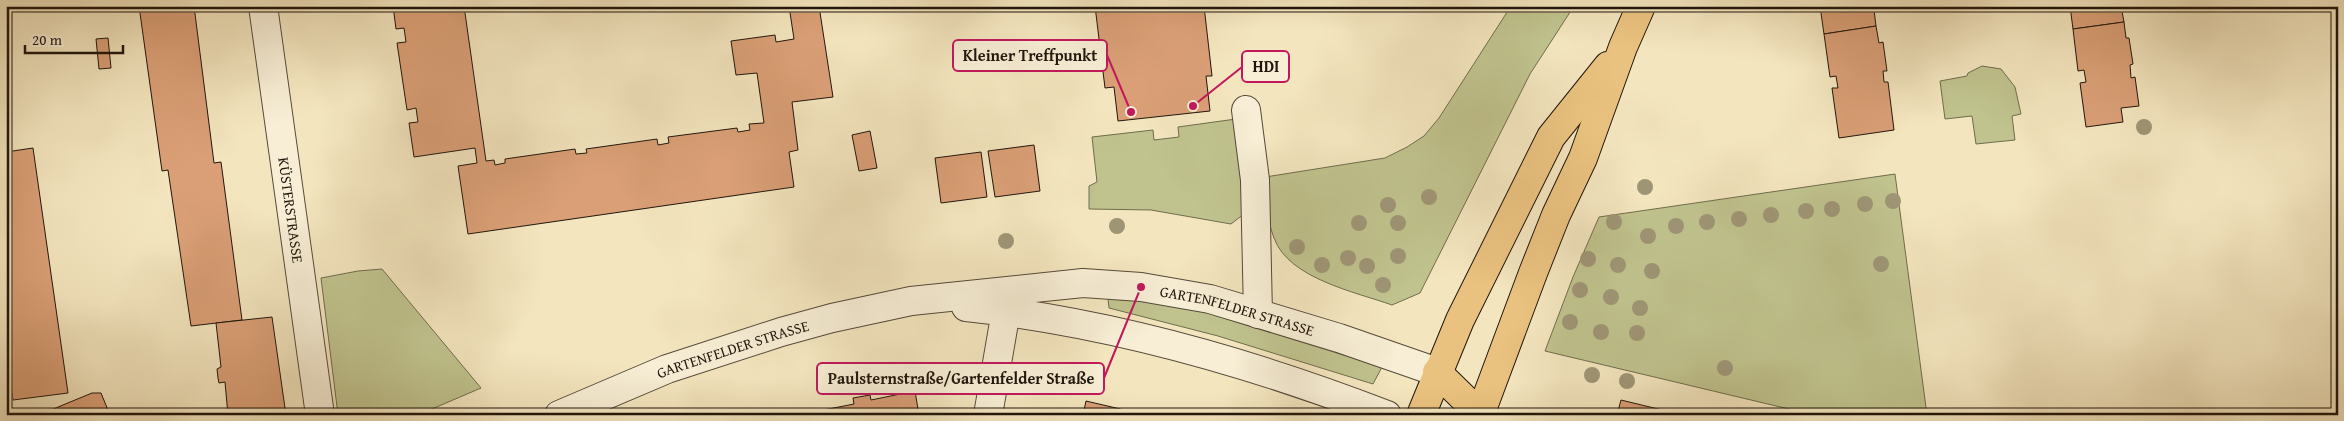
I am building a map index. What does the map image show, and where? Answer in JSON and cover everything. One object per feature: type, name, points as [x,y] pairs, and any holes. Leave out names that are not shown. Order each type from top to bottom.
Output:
[{"type":"main road","name":"GARTENFELDER STRASSE","points":[[1437,372],[1478,414],[1556,215],[1583,158],[1623,48],[1642,6]]},
{"type":"main road","name":"GARTENFELDER STRASSE","points":[[1421,415],[1437,372],[1460,320],[1551,137],[1623,48]]},
{"type":"street","name":"KÜSTERSTRASSE","points":[[263,6],[320,415]]},
{"type":"street","points":[[1246,110],[1255,180],[1258,314]]},
{"type":"street","name":"GARTENFELDER STRASSE","points":[[559,415],[667,369],[715,352],[832,318],[911,301],[1083,283],[1151,288],[1210,298],[1339,338],[1437,372]]},
{"type":"street","name":"GARTENFELDER STRASSE","points":[[911,301],[1061,319],[1193,351],[1277,377],[1387,415]]},
{"type":"street","points":[[988,415],[1006,311]]},
{"type":"green space","points":[[1511,6],[1574,6],[1530,74],[1420,293],[1392,305],[1325,282],[1308,274],[1294,264],[1282,252],[1274,238],[1259,178],[1385,158],[1424,136],[1439,118]]},
{"type":"green space","points":[[1982,66],[2001,69],[2015,87],[2021,114],[2012,116],[2015,140],[1976,144],[1972,116],[1945,119],[1940,81],[1967,76],[1968,73]]},
{"type":"green space","points":[[1236,119],[1244,214],[1231,224],[1151,210],[1089,209],[1089,186],[1097,182],[1092,137],[1153,130],[1154,140],[1179,137],[1178,127]]},
{"type":"green space","points":[[1895,174],[1927,415],[1814,415],[1545,351],[1573,277],[1599,217]]},
{"type":"green space","points":[[382,269],[481,388],[418,415],[338,415],[321,278],[358,271]]},
{"type":"green space","points":[[1108,299],[1149,301],[1198,310],[1382,367],[1373,384],[1218,336],[1109,308]]},
{"type":"building","points":[[139,6],[194,6],[214,163],[221,162],[242,320],[191,326],[168,170],[162,171]]},
{"type":"building","points":[[393,6],[464,6],[486,161],[494,160],[495,165],[505,163],[505,159],[575,149],[576,154],[587,153],[586,149],[657,139],[658,145],[669,143],[668,137],[737,128],[738,132],[750,130],[749,124],[764,123],[757,73],[736,75],[731,41],[775,35],[776,42],[794,39],[789,6],[819,6],[833,97],[792,102],[798,150],[789,152],[794,187],[468,234],[458,166],[477,163],[475,148],[414,157],[409,123],[418,122],[416,108],[407,110],[397,43],[406,42],[404,28],[396,29]]},
{"type":"building","points":[[1095,6],[1204,6],[1212,76],[1206,76],[1210,111],[1118,121],[1114,87],[1105,88]]},
{"type":"building","points":[[1820,6],[1878,6],[1878,9],[1874,10],[1876,26],[1824,34]]},
{"type":"building","points":[[2070,6],[2121,6],[2124,22],[2073,29]]},
{"type":"building","points":[[2124,22],[2126,38],[2129,38],[2133,64],[2130,65],[2131,78],[2135,77],[2139,106],[2121,108],[2123,122],[2086,127],[2080,83],[2086,82],[2084,70],[2078,71],[2073,29]]},
{"type":"building","points":[[1876,26],[1879,43],[1883,42],[1887,71],[1883,71],[1884,82],[1888,82],[1894,130],[1839,138],[1832,88],[1838,88],[1836,76],[1830,77],[1824,34]]},
{"type":"building","points":[[108,38],[111,68],[99,69],[96,39]]},
{"type":"building","points":[[870,131],[877,168],[859,171],[852,135]]},
{"type":"building","points":[[1034,145],[1040,191],[995,197],[988,151]]},
{"type":"building","points":[[33,148],[68,393],[13,400],[6,351],[6,152]]},
{"type":"building","points":[[981,152],[987,197],[941,203],[935,158]]},
{"type":"building","points":[[272,317],[286,415],[228,415],[225,382],[219,383],[218,378],[217,369],[221,367],[216,323]]},
{"type":"building","points":[[915,391],[919,415],[798,415],[854,404],[853,398],[870,395],[871,400]]},
{"type":"building","points":[[92,393],[101,393],[110,415],[47,415],[46,412]]},
{"type":"building","points":[[1621,400],[1683,415],[1617,415]]},
{"type":"building","points":[[1086,401],[1146,415],[1083,415]]},
{"type":"building","points":[[1147,410],[1168,415],[1146,415]]},
{"type":"place","name":"HDI","points":[[1193,106]]},
{"type":"place","name":"Kleiner Treffpunkt","points":[[1131,112]]},
{"type":"place","name":"Paulsternstraße/Gartenfelder Straße","points":[[1141,287]]}]
